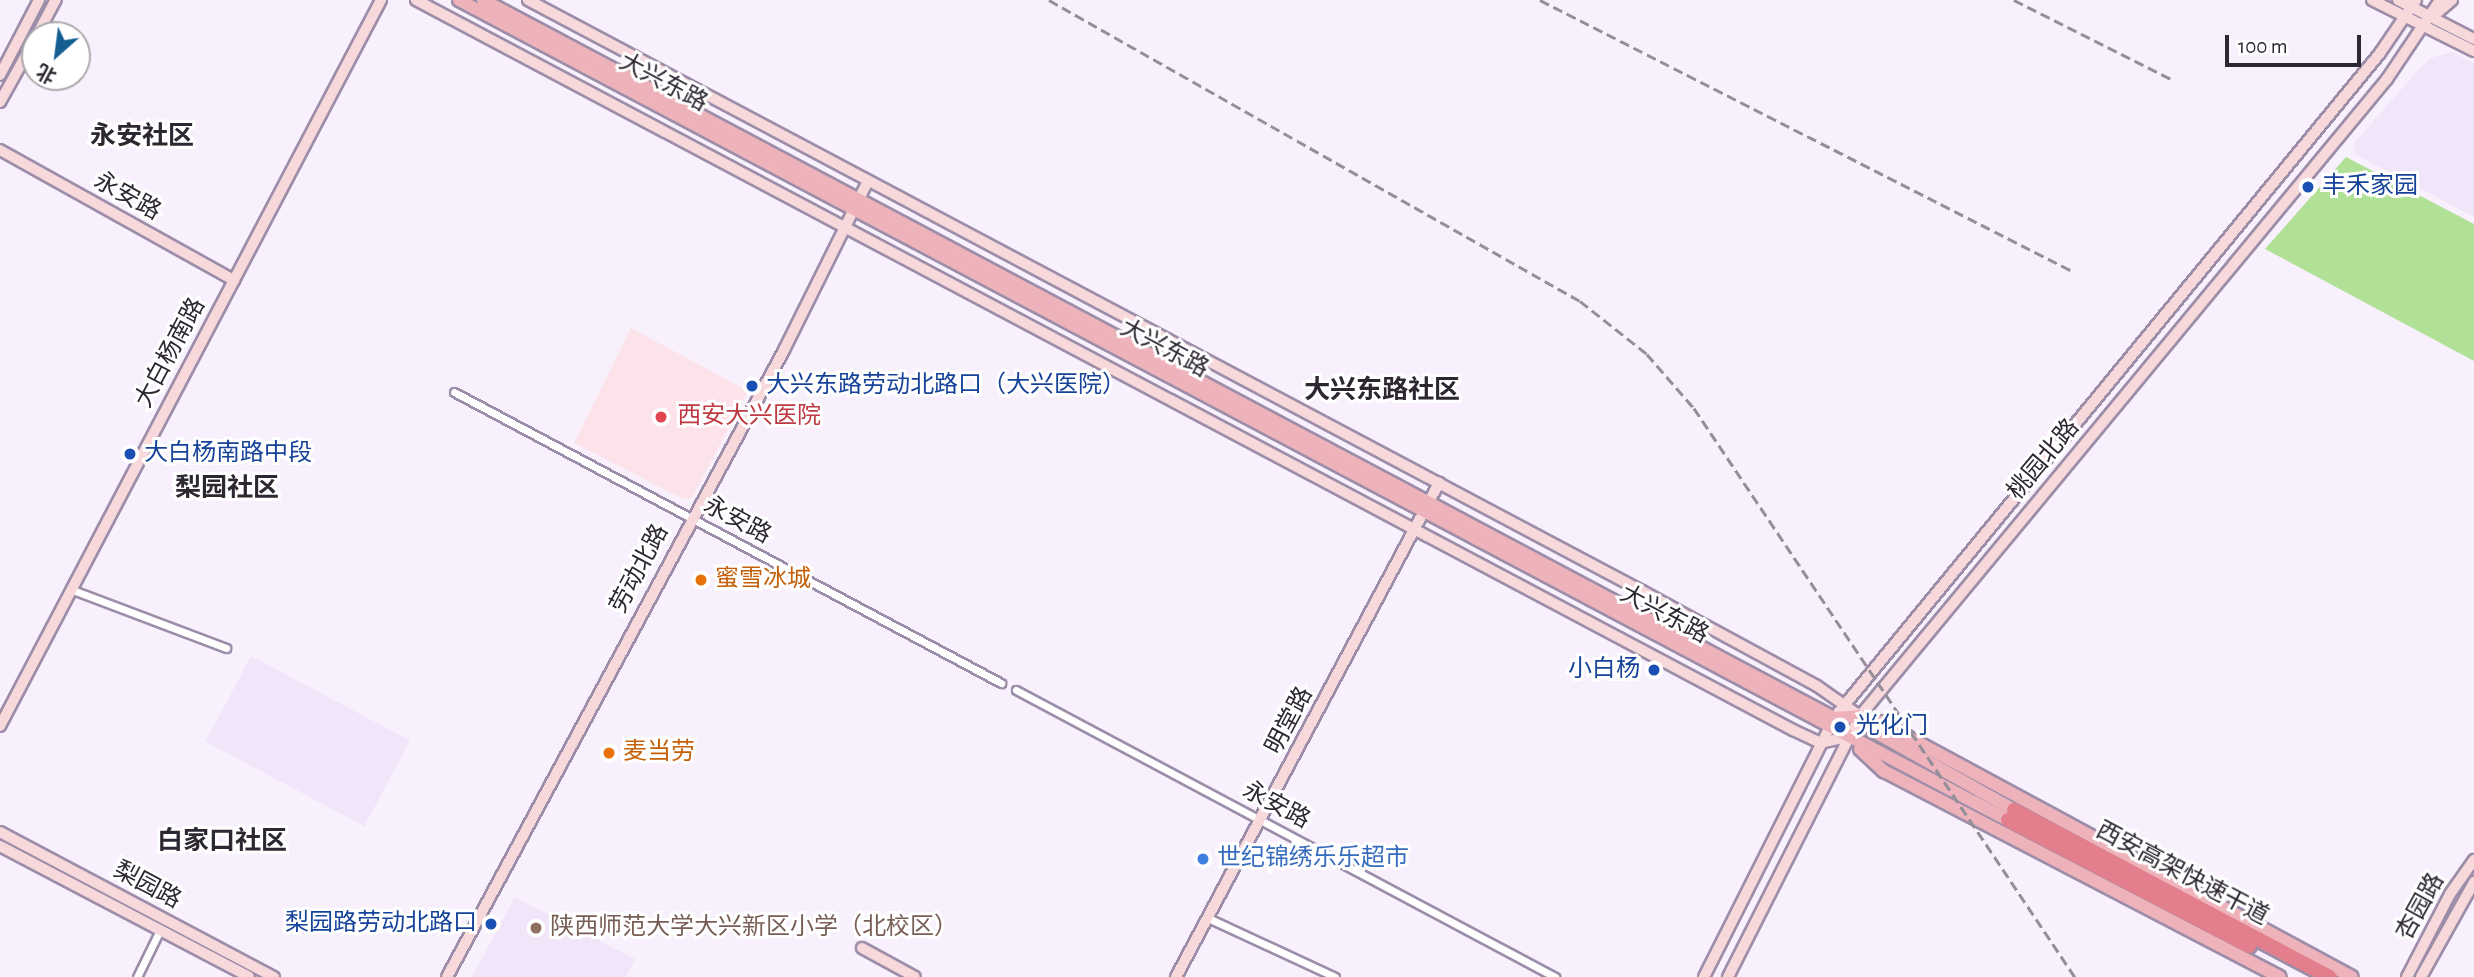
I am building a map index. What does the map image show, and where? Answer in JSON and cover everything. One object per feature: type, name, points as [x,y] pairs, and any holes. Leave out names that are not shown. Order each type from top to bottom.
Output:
[{"type":"highway","name":"西安高架快速干道","points":[[2011,815],[2309,977]]},
{"type":"highway","name":"西安高架快速干道","points":[[2059,841],[2330,977]]},
{"type":"main road","points":[[0,75],[39,0]]},
{"type":"main road","points":[[45,21],[56,0]]},
{"type":"main road","name":"大白杨南路","points":[[0,726],[69,588],[382,0]]},
{"type":"main road","points":[[416,0],[844,229],[1821,743],[1847,737]]},
{"type":"main road","name":"大兴东路","points":[[459,0],[856,204]]},
{"type":"main road","name":"大兴东路","points":[[483,0],[856,204],[1832,722],[1884,771],[2280,977]]},
{"type":"main road","points":[[528,0],[1817,686],[1860,716],[1875,732],[2011,815]]},
{"type":"main road","points":[[2372,0],[2412,6]]},
{"type":"main road","points":[[2398,0],[2412,6],[2429,22],[2474,51]]},
{"type":"main road","name":"桃园北路","points":[[1728,977],[1847,737],[1860,716],[2429,22],[2441,0]]},
{"type":"main road","points":[[2429,22],[2452,0]]},
{"type":"main road","name":"桃园北路","points":[[1704,977],[1832,722],[2412,6]]},
{"type":"main road","points":[[2429,22],[2474,39]]},
{"type":"main road","points":[[0,102],[21,64]]},
{"type":"main road","name":"永安路","points":[[0,150],[234,280]]},
{"type":"main road","name":"劳动北路","points":[[447,977],[868,181]]},
{"type":"main road","name":"明堂路","points":[[1176,977],[1439,483]]},
{"type":"main road","points":[[1832,722],[1860,716],[1880,722],[2352,977]]},
{"type":"main road","name":"大兴东路","points":[[1847,737],[2011,815]]},
{"type":"main road","name":"梨园路","points":[[0,832],[274,977]]},
{"type":"main road","name":"梨园路","points":[[0,846],[249,977]]},
{"type":"main road","name":"杏园路","points":[[2407,977],[2450,894],[2474,860]]},
{"type":"main road","name":"杏园路","points":[[2421,977],[2474,882]]},
{"type":"main road","points":[[862,948],[915,977]]},
{"type":"street","name":"永安路","points":[[454,392],[690,520],[1001,683]]},
{"type":"street","points":[[69,588],[226,648]]},
{"type":"street","name":"永安路","points":[[1016,690],[1555,977]]},
{"type":"street","points":[[1208,918],[1335,977]]},
{"type":"street","points":[[137,977],[160,930]]},
{"type":"shaded area","points":[[2452,52],[2474,63],[2474,217],[2355,154],[2354,143],[2421,67],[2431,58]]},
{"type":"shaded area","name":"西安大兴医院","points":[[631,328],[748,391],[692,498],[683,499],[574,443]]},
{"type":"shaded area","points":[[251,656],[410,741],[364,826],[205,742]]},
{"type":"shaded area","name":"陕西师范大学大兴新区小学（北校区）","points":[[515,897],[635,959],[626,977],[472,977]]},
{"type":"green space","points":[[2346,157],[2474,224],[2474,361],[2265,249]]},
{"type":"railway","points":[[1049,0],[1580,301],[1647,354],[1694,408],[2075,977]]},
{"type":"railway","points":[[1540,0],[2072,271]]},
{"type":"railway","points":[[2014,0],[2175,81]]},
{"type":"place","name":"丰禾家园","points":[[2308,187]]},
{"type":"place","name":"大兴东路劳动北路口（大兴医院）","points":[[752,386]]},
{"type":"place","name":"西安大兴医院","points":[[661,417]]},
{"type":"place","name":"大白杨南路中段","points":[[130,454]]},
{"type":"place","name":"蜜雪冰城","points":[[701,580]]},
{"type":"place","name":"小白杨","points":[[1654,670]]},
{"type":"place","name":"光化门","points":[[1840,727]]},
{"type":"place","name":"麦当劳","points":[[609,753]]},
{"type":"place","name":"世纪锦绣乐乐超市","points":[[1203,859]]},
{"type":"place","name":"梨园路劳动北路口","points":[[491,924]]},
{"type":"place","name":"陕西师范大学大兴新区小学（北校区）","points":[[536,928]]},
{"type":"district","name":"永安社区","points":[[142,137]]},
{"type":"district","name":"大兴东路社区","points":[[1382,391]]},
{"type":"district","name":"梨园社区","points":[[227,489]]},
{"type":"district","name":"白家口社区","points":[[222,842]]}]
